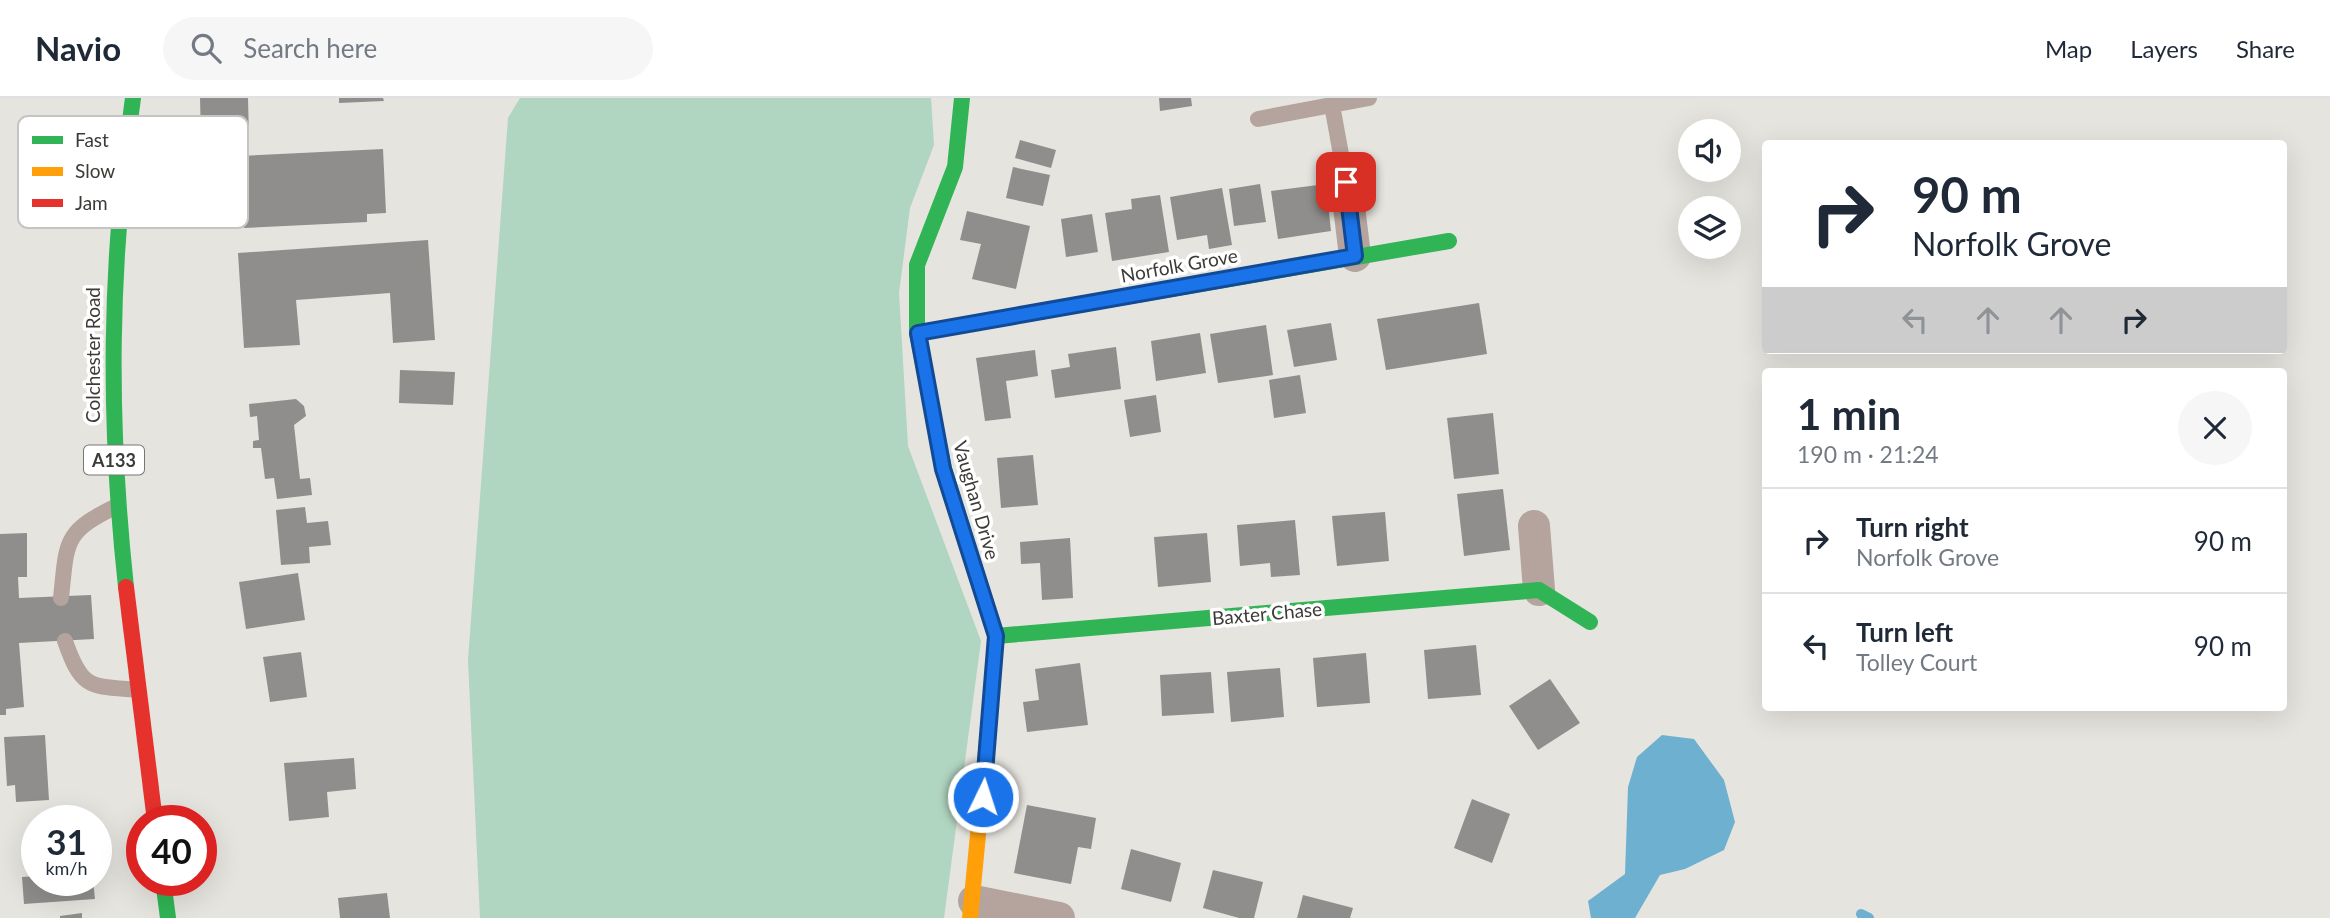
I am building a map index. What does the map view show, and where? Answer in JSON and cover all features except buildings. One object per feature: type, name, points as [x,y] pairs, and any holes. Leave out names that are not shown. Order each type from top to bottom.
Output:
[{"type":"street","name":"Colchester Road","points":[[130,116],[133,98]]},
{"type":"street","name":"Vaughan Drive","points":[[962,98],[955,167],[917,265],[918,333],[943,469],[996,636],[972,909]]},
{"type":"street","points":[[1346,182],[1355,256]]},
{"type":"street","name":"Colchester Road","points":[[116,228],[112,296],[114,474],[153,805]]},
{"type":"street","name":"Norfolk Grove","points":[[918,333],[1449,241]]},
{"type":"street","points":[[1534,526],[1539,590],[1590,622]]},
{"type":"street","name":"Baxter Chase","points":[[996,636],[1539,590]]},
{"type":"street","points":[[165,896],[168,918]]},
{"type":"street","points":[[972,909],[1059,918]]},
{"type":"lane","points":[[1258,119],[1370,98]]},
{"type":"lane","points":[[1332,105],[1346,182]]},
{"type":"lane","points":[[61,598],[66,554],[73,535],[86,521],[117,506]]},
{"type":"lane","points":[[65,641],[74,669],[85,680],[96,687],[138,690]]},
{"type":"green space","points":[[520,98],[931,98],[934,145],[910,208],[899,293],[908,446],[981,641],[944,918],[480,918],[468,660],[508,118]]},
{"type":"water","points":[[1662,735],[1694,739],[1724,780],[1735,822],[1724,850],[1685,869],[1660,875],[1635,918],[1591,918],[1588,901],[1625,874],[1628,787],[1637,757]]},
{"type":"waterway","points":[[1861,914],[1869,918]]},
{"type":"traffic: fast","points":[[131,116],[133,98]]},
{"type":"traffic: fast","points":[[962,98],[955,167],[917,265],[917,333],[944,469],[996,636],[992,689]]},
{"type":"traffic: fast","points":[[119,228],[115,282],[114,403],[126,587]]},
{"type":"traffic: fast","points":[[917,333],[1449,241]]},
{"type":"traffic: fast","points":[[996,636],[1539,590],[1590,622]]},
{"type":"traffic: fast","points":[[165,896],[168,918]]},
{"type":"traffic: slow","points":[[970,918],[992,689]]},
{"type":"traffic: jam","points":[[126,587],[153,805]]},
{"type":"route","points":[[983,797],[996,636],[943,469],[918,333],[1355,256],[1346,182]]}]
